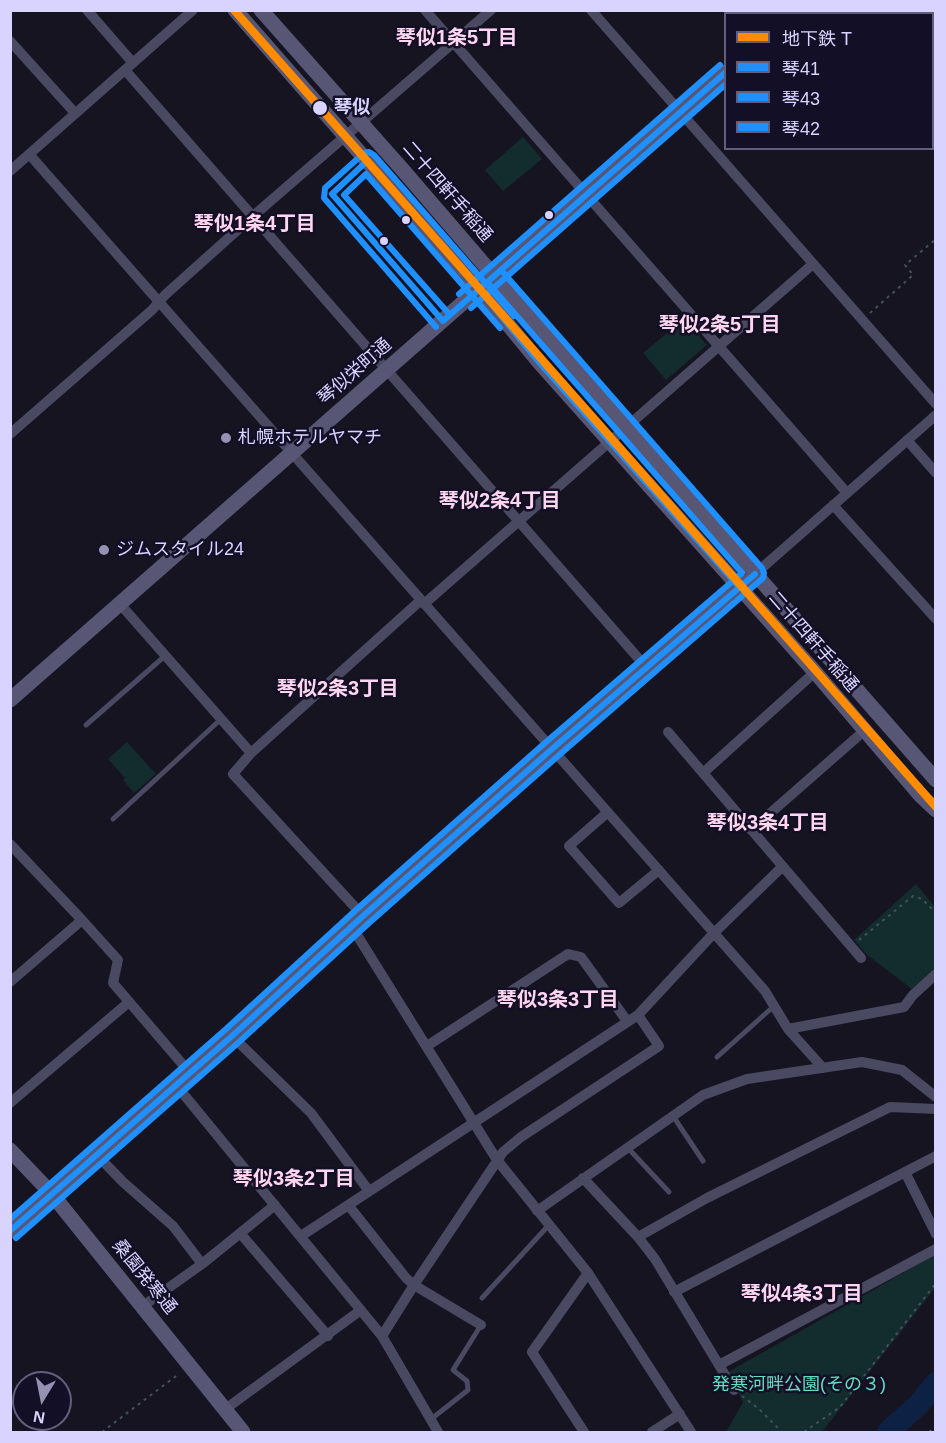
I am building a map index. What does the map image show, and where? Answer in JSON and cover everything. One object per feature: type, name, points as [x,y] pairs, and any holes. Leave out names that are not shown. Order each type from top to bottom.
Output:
[{"type":"street","points":[[87,10],[129,66],[252,217],[646,667]]},
{"type":"street","points":[[11,171],[193,10]]},
{"type":"street","name":"二十四軒手稲通","points":[[235,10],[479,289],[538,361],[920,795],[936,810]]},
{"type":"street","name":"二十四軒手稲通","points":[[261,10],[934,777]]},
{"type":"street","points":[[425,10],[847,493]]},
{"type":"street","points":[[10,434],[252,217],[491,10]]},
{"type":"street","points":[[591,10],[936,404]]},
{"type":"street","points":[[10,40],[75,113]]},
{"type":"street","name":"琴似栄町通","points":[[10,700],[724,74]]},
{"type":"street","points":[[29,154],[765,991],[788,1029],[823,1068]]},
{"type":"street","points":[[363,916],[233,774],[251,753],[422,602],[520,522],[813,264]]},
{"type":"street","points":[[10,1231],[232,1036],[363,916],[552,749],[936,415]]},
{"type":"street","points":[[907,440],[936,473]]},
{"type":"street","points":[[833,505],[936,619]]},
{"type":"street","points":[[120,604],[251,753]]},
{"type":"street","points":[[703,773],[814,672]]},
{"type":"street","points":[[751,830],[864,730]]},
{"type":"street","points":[[668,732],[861,958]]},
{"type":"street","points":[[608,812],[569,846],[619,903],[659,870]]},
{"type":"street","points":[[13,851],[82,920],[118,960],[113,982],[190,1073]]},
{"type":"street","points":[[301,1236],[638,1015],[713,934],[782,867]]},
{"type":"street","points":[[10,982],[82,920]]},
{"type":"street","points":[[352,927],[497,1160],[588,1273],[691,1432]]},
{"type":"street","points":[[427,1046],[567,954],[581,957],[627,1021]]},
{"type":"street","points":[[788,1029],[904,1007],[912,995],[936,974]]},
{"type":"street","points":[[10,1103],[129,1002]]},
{"type":"street","points":[[382,1336],[503,1152],[521,1137],[660,1046],[638,1015]]},
{"type":"street","points":[[232,1036],[311,1113],[369,1191]]},
{"type":"street","points":[[537,1211],[703,1095],[747,1079],[862,1062],[902,1070],[936,1097]]},
{"type":"street","points":[[176,1085],[382,1336],[438,1432]]},
{"type":"street","points":[[638,1237],[707,1198],[890,1107],[936,1109]]},
{"type":"street","name":"桑園発寒通","points":[[10,1149],[51,1193],[243,1432]]},
{"type":"street","points":[[96,1154],[123,1182],[173,1226],[202,1264]]},
{"type":"street","points":[[674,1292],[936,1156]]},
{"type":"street","points":[[905,1172],[936,1234]]},
{"type":"street","points":[[584,1178],[655,1259],[734,1390]]},
{"type":"street","points":[[143,1306],[202,1264],[275,1205]]},
{"type":"street","points":[[349,1206],[406,1278],[481,1325]]},
{"type":"street","points":[[240,1233],[328,1336]]},
{"type":"street","points":[[719,1365],[936,1249]]},
{"type":"street","points":[[584,1432],[532,1352],[588,1273]]},
{"type":"street","points":[[224,1410],[362,1310]]},
{"type":"street","points":[[652,1432],[680,1414]]},
{"type":"lane","points":[[355,173],[367,161]]},
{"type":"lane","points":[[428,304],[443,321]]},
{"type":"lane","points":[[86,725],[166,655]]},
{"type":"lane","points":[[113,819],[221,719]]},
{"type":"lane","points":[[717,1058],[774,1006]]},
{"type":"lane","points":[[673,1116],[703,1161]]},
{"type":"lane","points":[[627,1147],[669,1192]]},
{"type":"lane","points":[[482,1298],[548,1226]]},
{"type":"lane","points":[[430,1420],[468,1390],[466,1382],[453,1370],[481,1325]]},
{"type":"path","points":[[862,320],[913,275],[905,265],[936,239]]},
{"type":"path","points":[[855,943],[913,896],[922,899],[936,913]]},
{"type":"path","points":[[804,1432],[840,1407],[936,1283]]},
{"type":"path","points":[[102,1432],[176,1376]]},
{"type":"path","points":[[734,1390],[759,1409],[782,1432]]},
{"type":"path","points":[[929,1432],[936,1425]]},
{"type":"green space","points":[[523,137],[542,159],[503,191],[485,170]]},
{"type":"green space","points":[[684,319],[707,345],[666,380],[643,353]]},
{"type":"green space","points":[[127,742],[156,774],[134,793],[123,780],[125,778],[108,759]]},
{"type":"green space","points":[[916,884],[935,907],[935,968],[912,989],[866,954],[854,940]]},
{"type":"green space","name":"発寒河畔公園(その３)","points":[[935,1255],[935,1288],[822,1432],[726,1432],[743,1402],[728,1372]]},
{"type":"waterway","points":[[888,1432],[918,1405],[936,1383]]},
{"type":"metro line","name":"T","points":[[234,10],[936,807]]},
{"type":"transit line","name":"琴42","points":[[459,294],[720,65]]},
{"type":"transit line","name":"琴41","points":[[443,321],[724,74]]},
{"type":"transit line","name":"琴43","points":[[471,308],[724,86]]},
{"type":"transit line","name":"琴42","points":[[436,327],[324,198],[325,188],[364,153],[369,152],[374,155],[514,316]]},
{"type":"transit line","name":"琴41","points":[[367,161],[479,289],[538,361],[739,587]]},
{"type":"transit line","name":"琴41","points":[[367,161],[332,194],[443,321]]},
{"type":"transit line","name":"琴43","points":[[450,315],[344,195],[366,174],[500,328]]},
{"type":"transit line","name":"琴43","points":[[16,1238],[238,1043],[369,923],[558,756],[763,578],[762,568],[501,270]]},
{"type":"transit line","name":"琴42","points":[[10,1219],[546,742],[742,573],[487,282]]},
{"type":"transit line","name":"琴41","points":[[10,1231],[232,1036],[363,916],[552,749],[755,574]]},
{"type":"place","name":"琴似","points":[[320,108]]},
{"type":"place","name":"札幌ホテルヤマチ","points":[[226,438]]},
{"type":"place","name":"ジムスタイル24","points":[[104,550]]},
{"type":"district","name":"琴似1条5丁目","points":[[457,38]]},
{"type":"district","name":"琴似1条4丁目","points":[[255,224]]},
{"type":"district","name":"琴似2条5丁目","points":[[720,325]]},
{"type":"district","name":"琴似2条4丁目","points":[[500,501]]},
{"type":"district","name":"琴似2条3丁目","points":[[338,689]]},
{"type":"district","name":"琴似3条4丁目","points":[[768,823]]},
{"type":"district","name":"琴似3条3丁目","points":[[558,1000]]},
{"type":"district","name":"琴似3条2丁目","points":[[294,1179]]},
{"type":"district","name":"琴似4条3丁目","points":[[802,1294]]}]
